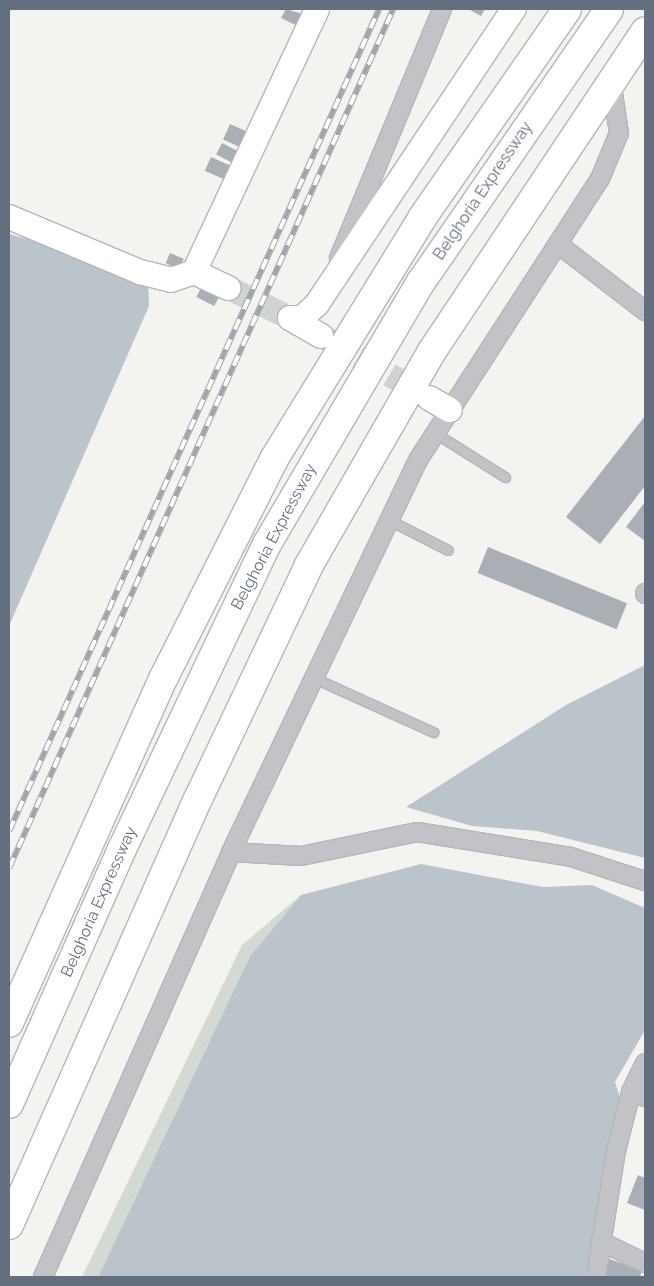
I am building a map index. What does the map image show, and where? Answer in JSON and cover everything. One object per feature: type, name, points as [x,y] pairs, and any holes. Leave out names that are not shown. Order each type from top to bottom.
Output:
[{"type":"main road","name":"Belghoria Expressway","points":[[9,1023],[163,679],[274,459],[401,250],[567,9]]},
{"type":"main road","name":"Belghoria Expressway","points":[[9,1104],[122,849],[267,544],[421,282],[608,9]]},
{"type":"main road","points":[[9,1225],[198,799],[309,565],[432,351],[611,80],[645,32]]},
{"type":"street","points":[[194,272],[317,9]]},
{"type":"street","points":[[325,291],[442,9]]},
{"type":"street","points":[[321,336],[290,318],[309,314],[514,9]]},
{"type":"street","points":[[43,1277],[231,852],[389,520],[450,410],[600,180],[619,133],[611,80]]},
{"type":"street","points":[[9,217],[140,272],[171,280],[194,272],[229,288]]},
{"type":"street","points":[[558,244],[645,311]]},
{"type":"street","points":[[430,398],[450,410]]},
{"type":"street","points":[[231,852],[302,856],[417,832],[571,857],[645,881]]},
{"type":"street","points":[[596,1277],[600,1241],[645,1063]]},
{"type":"street","points":[[600,1241],[645,1263]]},
{"type":"lane","points":[[436,433],[506,477]]},
{"type":"lane","points":[[389,520],[448,550]]},
{"type":"lane","points":[[314,678],[433,732]]},
{"type":"shaded area","points":[[9,234],[133,268],[148,277],[149,306],[9,626]]},
{"type":"shaded area","points":[[645,665],[645,858],[537,831],[472,826],[406,807],[566,705]]},
{"type":"shaded area","points":[[421,864],[543,887],[592,885],[645,908],[645,1030],[615,1082],[621,1101],[595,1277],[98,1277],[250,956],[301,895]]},
{"type":"shaded area","points":[[301,895],[250,956],[98,1277],[82,1277],[242,945]]},
{"type":"building","points":[[286,9],[312,17],[306,30],[281,18]]},
{"type":"building","points":[[468,9],[485,9],[481,16]]},
{"type":"building","points":[[230,124],[255,135],[248,151],[223,140]]},
{"type":"building","points":[[222,143],[246,155],[240,167],[216,155]]},
{"type":"building","points":[[211,157],[238,169],[232,183],[205,171]]},
{"type":"building","points":[[170,253],[184,259],[180,269],[166,263]]},
{"type":"building","points":[[205,280],[223,289],[214,306],[196,297]]},
{"type":"building","points":[[645,416],[645,486],[600,544],[566,517]]},
{"type":"building","points":[[645,502],[645,541],[626,527]]},
{"type":"building","points":[[488,547],[627,603],[617,629],[478,573]]},
{"type":"building","points":[[638,1175],[645,1178],[645,1210],[627,1203]]},
{"type":"building","points":[[609,1259],[642,1270],[640,1277],[603,1277]]},
{"type":"tunnel","points":[[229,288],[290,318]]},
{"type":"tunnel","points":[[327,339],[428,397]]},
{"type":"railway","points":[[9,831],[379,9]]},
{"type":"railway","points":[[9,868],[393,9]]}]
